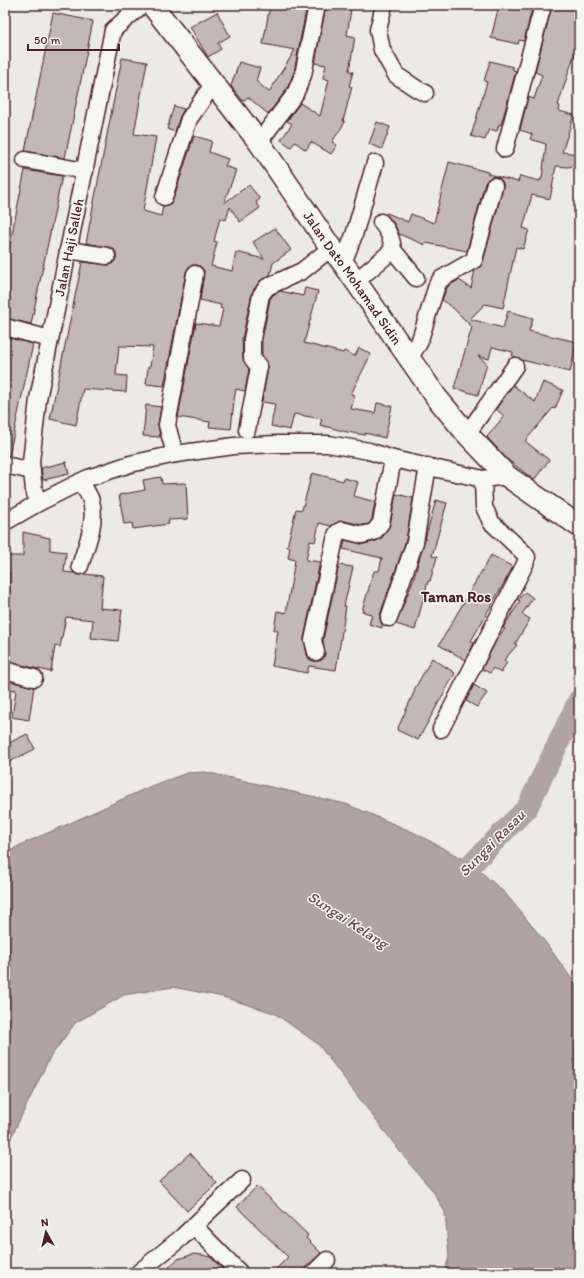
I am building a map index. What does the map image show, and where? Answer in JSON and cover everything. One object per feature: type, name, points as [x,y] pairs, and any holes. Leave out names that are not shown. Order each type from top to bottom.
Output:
[{"type":"main road","name":"Jalan Dato Mohamad Sidin","points":[[152,5],[259,142],[437,398],[467,434],[507,476],[577,525]]},
{"type":"street","name":"Jalan Haji Salleh","points":[[38,503],[34,490],[31,462],[38,399],[68,250],[114,30],[142,5]]},
{"type":"street","points":[[259,142],[295,94],[303,75],[317,5]]},
{"type":"street","points":[[384,5],[378,30],[382,50],[396,75],[425,93]]},
{"type":"street","points":[[505,149],[543,5]]},
{"type":"street","points":[[164,197],[188,119],[214,83]]},
{"type":"street","points":[[25,160],[85,171]]},
{"type":"street","points":[[247,430],[259,368],[252,358],[252,339],[261,295],[268,288],[337,255],[354,235],[376,163]]},
{"type":"street","points":[[409,358],[420,343],[437,285],[441,279],[474,260],[494,186]]},
{"type":"street","points":[[381,222],[389,232],[393,250],[416,278]]},
{"type":"street","points":[[68,250],[107,256]]},
{"type":"street","points":[[356,281],[393,250]]},
{"type":"street","points":[[176,454],[167,425],[195,274]]},
{"type":"street","points":[[5,327],[50,339]]},
{"type":"street","points":[[467,434],[515,366]]},
{"type":"street","points":[[5,522],[38,503],[80,482],[130,464],[176,454],[234,446],[328,444],[369,451],[393,459],[483,479],[507,476]]},
{"type":"street","points":[[316,652],[313,640],[336,536],[338,532],[342,530],[362,535],[374,532],[381,523],[393,459]]},
{"type":"street","points":[[5,465],[32,471]]},
{"type":"street","points":[[389,618],[415,542],[428,466]]},
{"type":"street","points":[[441,729],[525,564],[527,557],[491,522],[484,507],[483,479]]},
{"type":"street","points":[[80,482],[91,501],[92,516],[90,533],[80,566]]},
{"type":"street","points":[[5,670],[34,678]]},
{"type":"street","points":[[138,1273],[194,1226],[242,1180]]},
{"type":"street","points":[[194,1226],[240,1273]]},
{"type":"street","points":[[314,1273],[327,1260]]},
{"type":"water","name":"Sungai Kelang","points":[[205,772],[346,804],[413,832],[472,864],[505,893],[546,943],[579,989],[579,1273],[444,1273],[449,1257],[445,1212],[433,1191],[408,1162],[318,1044],[274,1013],[223,997],[173,987],[124,995],[75,1023],[49,1059],[5,1150],[5,854],[22,844],[151,786],[187,773]]},
{"type":"building","points":[[270,5],[307,5],[294,72],[287,89],[268,114],[248,97],[243,101],[231,86],[239,62],[260,68],[256,81],[269,92],[295,50],[263,44]]},
{"type":"building","points":[[499,5],[533,5],[524,41],[519,40],[518,44],[491,38]]},
{"type":"building","points":[[552,5],[579,5],[579,40],[558,105],[560,106],[559,111],[574,115],[562,152],[579,154],[579,165],[568,167],[556,166],[550,199],[532,195],[523,228],[529,230],[523,249],[516,247],[503,308],[485,304],[470,319],[503,328],[508,311],[533,318],[529,331],[577,342],[570,372],[512,357],[513,352],[492,347],[489,359],[478,356],[487,364],[478,395],[454,388],[472,327],[453,308],[442,300],[448,286],[459,280],[471,288],[475,270],[479,268],[483,262],[503,188],[503,183],[497,177],[492,177],[485,183],[467,251],[426,243],[425,245],[399,234],[394,223],[386,214],[387,213],[408,222],[411,214],[434,223],[449,162],[488,172],[488,174],[518,182],[520,176],[540,181],[540,179],[542,179],[546,144],[530,139],[532,134],[520,130],[528,97],[534,99],[542,75],[535,72]]},
{"type":"building","points":[[326,6],[351,9],[347,35],[355,37],[349,71],[353,72],[349,86],[352,87],[343,121],[345,122],[332,142],[337,145],[331,154],[311,142],[306,150],[295,142],[291,147],[281,140],[292,124],[287,121],[300,103],[320,116],[329,80],[323,78],[326,65],[315,63]]},
{"type":"building","points":[[217,12],[230,36],[218,43],[221,49],[208,57],[190,27]]},
{"type":"building","points":[[53,13],[93,21],[65,158],[25,151]]},
{"type":"building","points":[[122,58],[147,62],[134,134],[156,137],[143,211],[161,216],[163,206],[171,204],[194,136],[212,141],[209,152],[228,159],[225,166],[236,170],[224,203],[249,185],[260,199],[256,202],[260,208],[240,222],[230,207],[226,220],[220,218],[214,241],[217,242],[211,266],[232,271],[236,252],[264,259],[253,242],[275,228],[291,250],[273,263],[270,275],[260,281],[252,293],[242,339],[243,358],[249,369],[245,391],[236,389],[231,429],[209,427],[210,422],[178,417],[196,323],[219,326],[223,309],[220,308],[221,305],[200,300],[204,271],[201,267],[196,265],[192,265],[186,272],[164,386],[146,384],[153,347],[119,346],[116,375],[127,376],[126,392],[83,389],[76,425],[50,419],[82,262],[110,265],[116,258],[116,252],[113,248],[86,243]]},
{"type":"building","points":[[490,61],[513,67],[513,70],[516,71],[501,125],[499,124],[497,131],[489,129],[485,140],[471,136],[487,82],[484,81]]},
{"type":"building","points":[[174,106],[184,109],[175,132],[167,129]]},
{"type":"building","points":[[377,122],[390,127],[382,149],[369,144]]},
{"type":"building","points":[[25,170],[62,176],[31,324],[5,318],[5,268]]},
{"type":"building","points":[[305,288],[318,291],[304,343],[343,353],[344,351],[355,356],[359,348],[371,354],[351,394],[355,395],[351,409],[375,413],[377,403],[392,406],[385,438],[365,433],[365,435],[347,432],[320,425],[322,419],[294,414],[290,430],[271,426],[275,404],[262,402],[268,368],[267,361],[262,355],[262,340],[270,299],[273,295],[280,291],[303,296]]},
{"type":"building","points":[[5,337],[33,344],[9,456],[5,455]]},
{"type":"building","points":[[543,382],[563,390],[555,409],[553,408],[525,441],[549,460],[534,480],[507,459],[487,437],[504,416],[496,409],[513,385],[535,402]]},
{"type":"building","points":[[146,405],[161,407],[158,424],[160,437],[143,436]]},
{"type":"building","points":[[66,462],[69,474],[43,480],[41,468]]},
{"type":"building","points":[[312,473],[343,481],[344,478],[358,482],[354,496],[375,502],[372,519],[369,524],[362,525],[344,521],[338,522],[331,526],[319,523],[315,542],[310,541],[306,560],[320,562],[304,638],[307,655],[309,659],[313,661],[323,659],[325,654],[323,640],[339,565],[353,567],[344,606],[346,606],[336,670],[309,666],[307,673],[272,666],[278,631],[274,630],[277,611],[286,613],[295,560],[288,558],[290,547],[287,547],[296,509],[302,510]]},
{"type":"building","points":[[161,477],[162,484],[186,483],[188,519],[168,520],[169,524],[133,529],[132,523],[124,524],[119,495],[145,490],[143,480]]},
{"type":"building","points":[[396,494],[413,498],[406,540],[380,615],[382,628],[369,624],[372,615],[362,611],[374,571],[379,571],[382,558],[343,549],[345,540],[364,544],[382,538],[390,525]]},
{"type":"building","points":[[436,500],[447,503],[432,556],[437,557],[430,581],[428,581],[415,630],[396,624],[414,578]]},
{"type":"building","points":[[23,532],[50,538],[50,550],[66,552],[64,572],[78,575],[84,574],[103,576],[100,608],[122,610],[118,641],[91,638],[93,620],[66,617],[60,647],[55,646],[51,672],[5,661],[5,596],[9,597],[10,573],[5,573],[5,556],[23,556]]},
{"type":"building","points":[[491,555],[513,567],[471,641],[474,643],[466,660],[439,645]]},
{"type":"building","points":[[525,592],[533,598],[522,614],[530,619],[515,644],[517,645],[504,660],[507,662],[501,673],[493,668],[490,673],[482,669],[498,637],[505,629],[503,628],[520,601],[518,600]]},
{"type":"building","points":[[432,658],[455,673],[418,740],[397,730],[414,690]]},
{"type":"building","points":[[5,680],[34,687],[29,720],[12,717],[16,690],[8,689],[9,683],[5,682]]},
{"type":"building","points":[[474,685],[487,693],[477,707],[466,701]]},
{"type":"building","points":[[27,734],[35,749],[5,764],[5,745]]},
{"type":"building","points":[[190,1153],[217,1183],[187,1211],[159,1181]]},
{"type":"building","points":[[257,1186],[308,1235],[306,1238],[321,1253],[307,1266],[305,1273],[272,1273],[288,1257],[237,1207]]},
{"type":"building","points":[[194,1254],[210,1257],[227,1273],[164,1273],[178,1259]]},
{"type":"waterway","name":"Sungai Rasau","points":[[450,886],[527,808],[579,700]]},
{"type":"district","name":"Taman Ros","points":[[456,597]]}]
